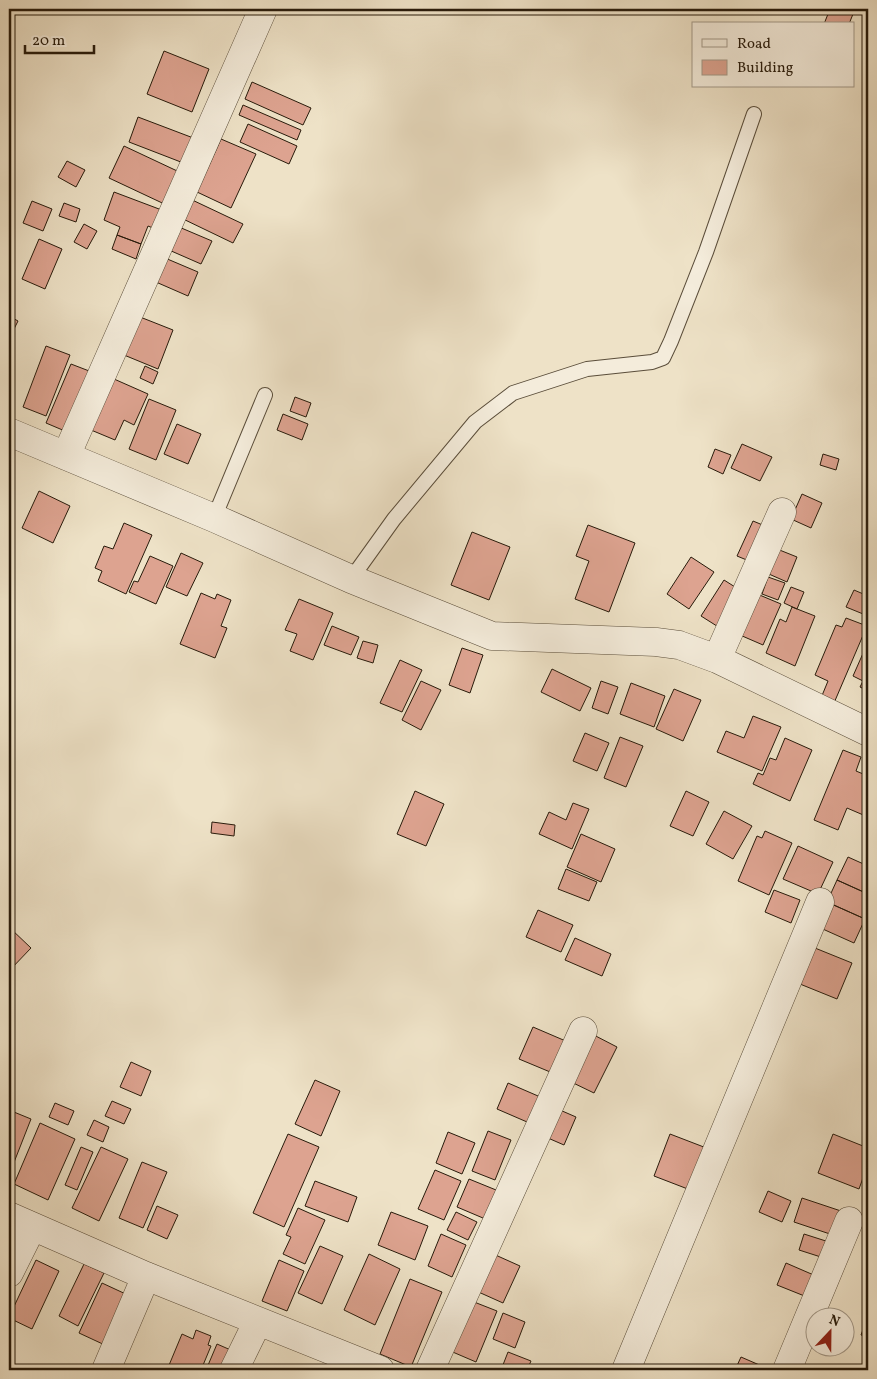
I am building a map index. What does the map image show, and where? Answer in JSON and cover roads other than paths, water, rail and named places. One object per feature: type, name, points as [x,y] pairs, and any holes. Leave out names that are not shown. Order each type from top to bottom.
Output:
[{"type":"street","points":[[66,456],[262,9]]},
{"type":"street","points":[[9,432],[214,518],[351,579],[492,636],[656,642],[679,645],[717,659],[868,732]]},
{"type":"street","points":[[717,659],[782,512]]},
{"type":"street","points":[[626,1370],[820,902]]},
{"type":"street","points":[[430,1370],[583,1031]]},
{"type":"street","points":[[787,1370],[849,1221]]},
{"type":"street","points":[[9,1273],[20,1222],[146,1276],[380,1370]]},
{"type":"street","points":[[106,1370],[146,1276]]},
{"type":"street","points":[[234,1370],[258,1321]]},
{"type":"lane","points":[[351,579],[394,519],[475,422],[513,393],[586,369],[652,362],[663,358],[706,252],[754,114]]},
{"type":"lane","points":[[214,518],[265,395]]}]
